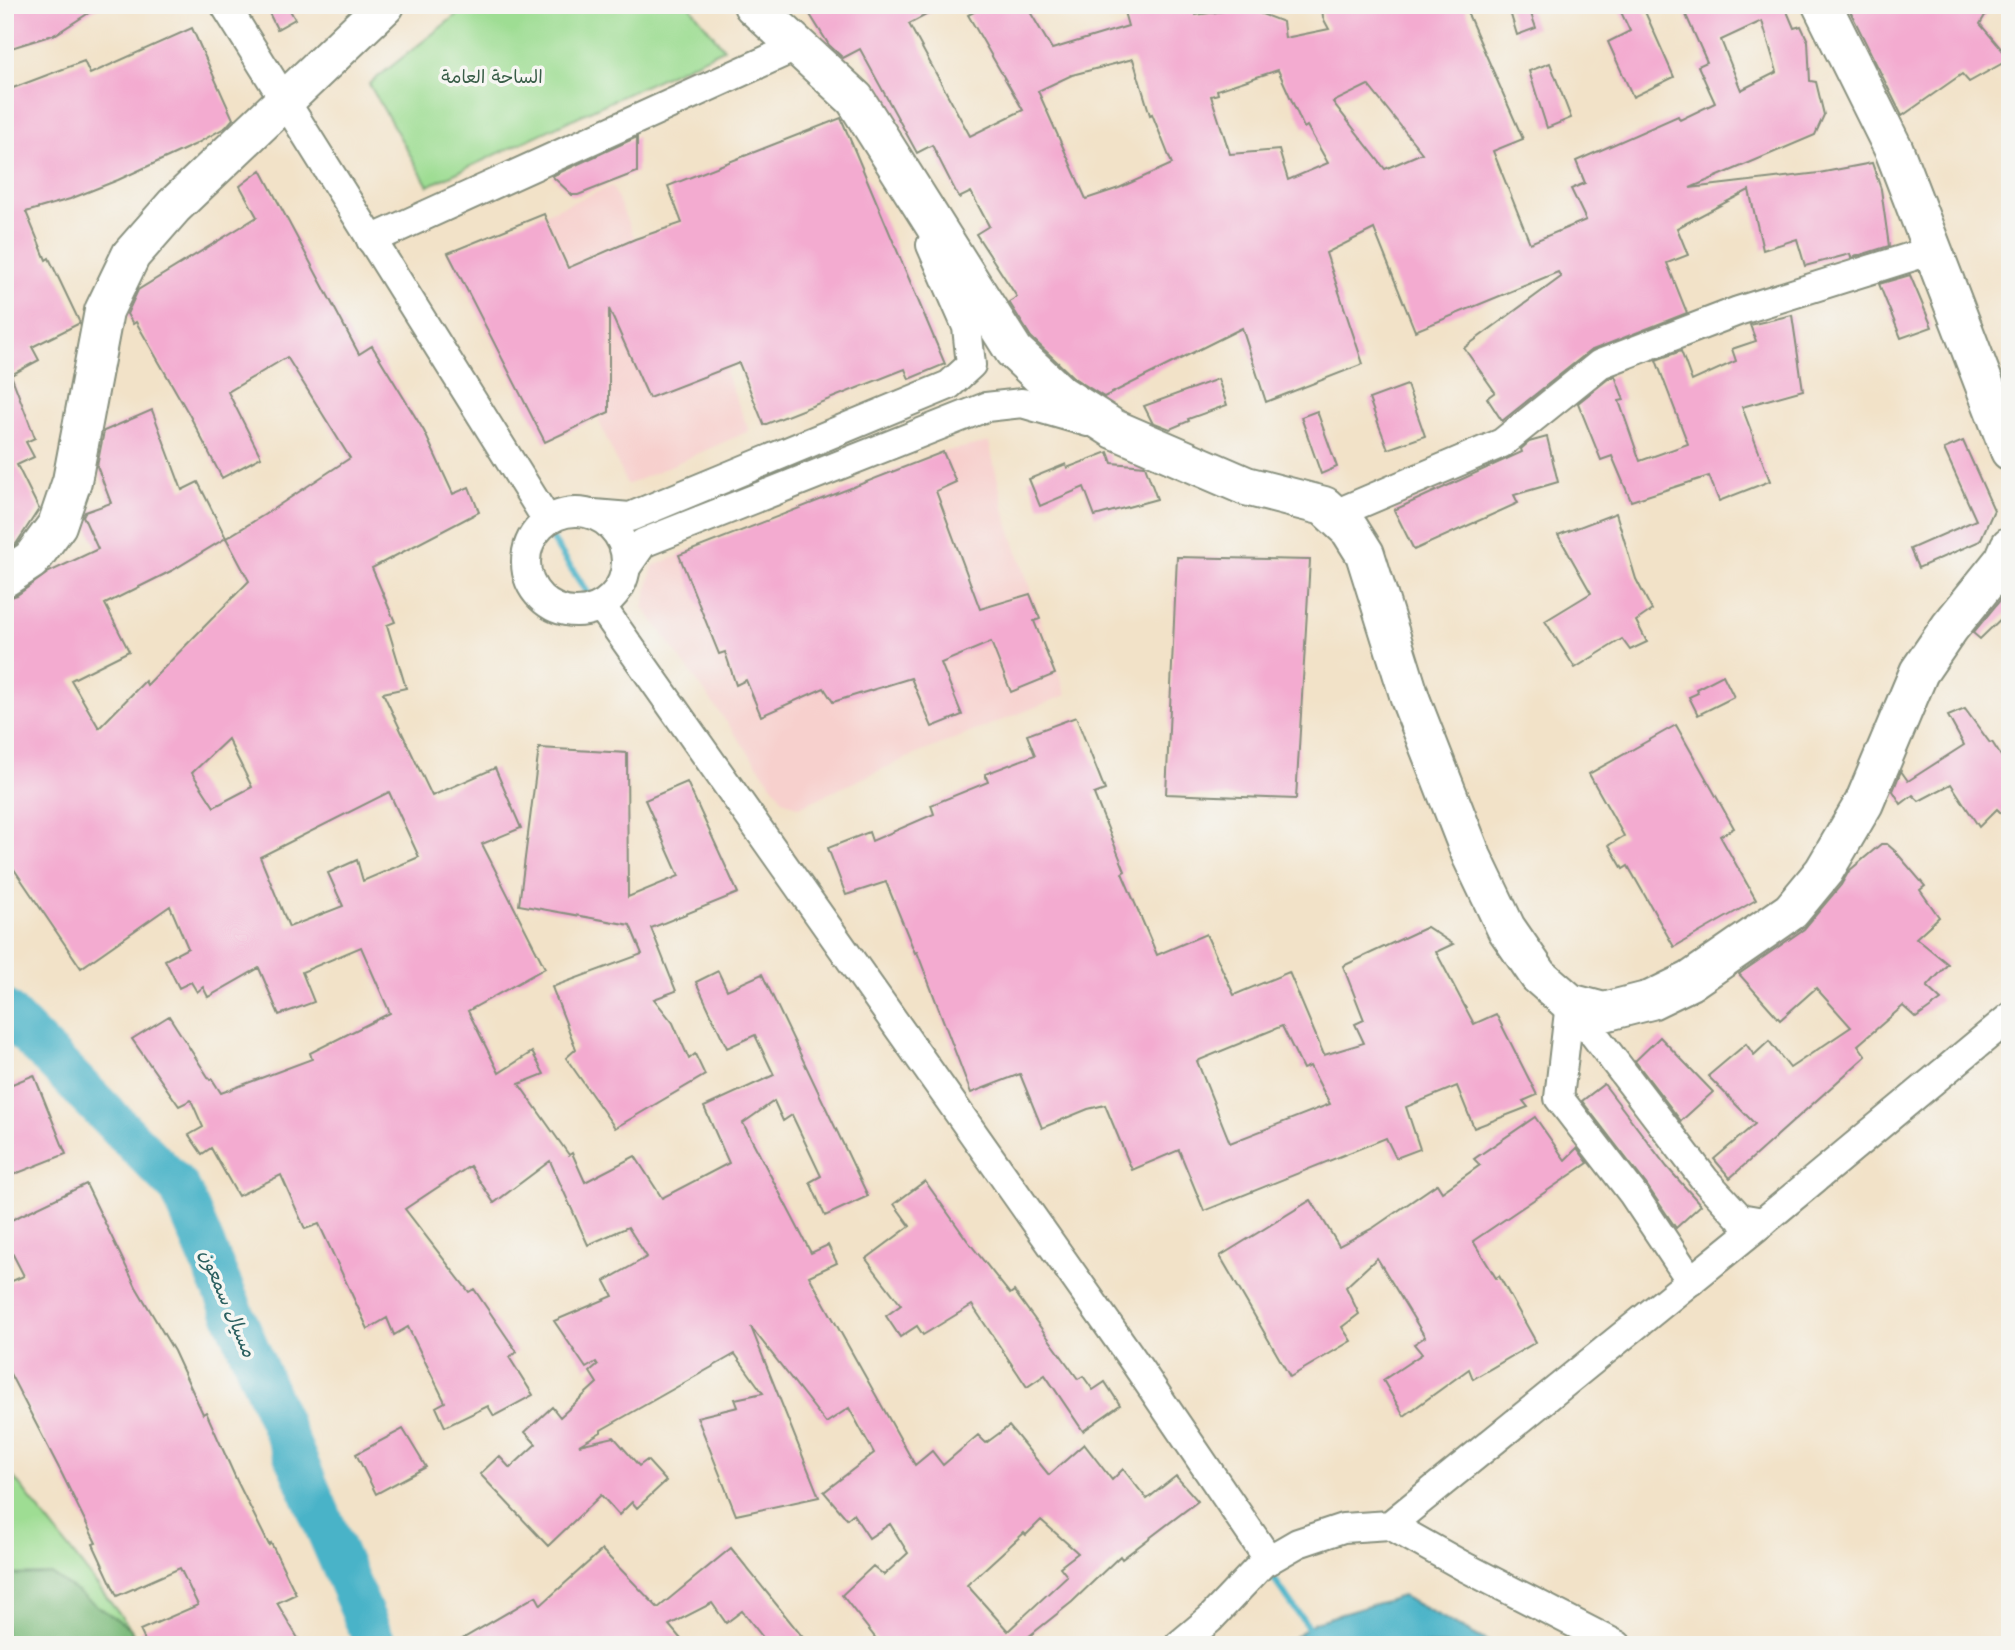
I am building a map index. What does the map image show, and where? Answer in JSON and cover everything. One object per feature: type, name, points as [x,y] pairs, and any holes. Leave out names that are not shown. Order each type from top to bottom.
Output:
[{"type":"main road","points":[[5,577],[31,560],[57,525],[72,481],[104,311],[131,255],[174,206],[385,5]]},
{"type":"main road","points":[[337,52],[405,5]]},
{"type":"main road","points":[[753,5],[855,99],[1014,351],[1061,395],[1114,429],[1245,486],[1324,506],[1350,530],[1365,554],[1411,701],[1472,857],[1506,928],[1539,976],[1570,1003],[1604,1012],[1651,1000],[1690,981],[1791,911],[1824,871],[1864,803],[1919,671],[1950,627],[2004,561],[2010,546]]},
{"type":"main road","points":[[1822,5],[1894,150],[2010,451]]},
{"type":"street","points":[[225,5],[547,520]]},
{"type":"street","points":[[371,240],[798,47]]},
{"type":"street","points":[[891,156],[967,327],[971,365],[949,385],[925,396],[630,517],[578,511],[562,513],[547,520],[535,532],[527,548],[525,564],[538,596],[552,606],[568,612],[585,612],[601,606],[619,588],[627,566],[643,543],[986,407],[1022,403],[1114,429]]},
{"type":"street","points":[[1333,515],[1502,443],[1600,364],[1738,311],[1933,250]]},
{"type":"street","points":[[594,514],[608,522],[619,534],[625,549],[627,566]]},
{"type":"street","points":[[601,606],[1133,1360],[1269,1560]]},
{"type":"street","points":[[1570,1003],[1704,1180],[1740,1218],[1763,1222]]},
{"type":"street","points":[[1570,1003],[1559,1098],[1633,1194],[1690,1281]]},
{"type":"street","points":[[1390,1525],[2010,1017]]},
{"type":"street","points":[[1179,1645],[1210,1619],[1269,1560],[1298,1543],[1343,1528],[1390,1525],[1465,1567],[1618,1645]]},
{"type":"shaded area","points":[[612,186],[635,239],[682,223],[739,363],[725,371],[749,431],[627,485],[598,419],[609,412],[609,360],[544,214]]},
{"type":"shaded area","points":[[989,442],[1007,520],[1066,695],[914,755],[799,807],[783,800],[643,607],[653,566],[943,452]]},
{"type":"green space","name":"الساحة العامة","points":[[469,5],[689,5],[724,49],[428,186],[369,84]]},
{"type":"green space","points":[[5,1466],[131,1629],[137,1645],[5,1645]]},
{"type":"green space","points":[[51,1574],[131,1629],[135,1645],[5,1645],[5,1575]]},
{"type":"water","points":[[1402,1596],[1494,1645],[1284,1645],[1315,1622]]},
{"type":"building","points":[[5,5],[101,5],[56,34],[5,50]]},
{"type":"building","points":[[265,5],[287,5],[295,19],[277,29]]},
{"type":"building","points":[[804,5],[945,5],[909,24],[970,136],[1023,110],[968,15],[987,5],[1026,5],[1052,49],[1128,26],[1122,5],[1193,5],[1196,15],[1246,8],[1283,22],[1285,38],[1329,29],[1323,18],[1322,5],[1464,5],[1523,139],[1493,151],[1530,243],[1586,220],[1571,189],[1585,183],[1576,161],[1678,116],[1680,120],[1715,103],[1698,66],[1707,62],[1685,13],[1703,5],[1794,5],[1786,9],[1794,28],[1801,26],[1808,41],[1810,81],[1816,82],[1824,115],[1815,135],[1690,188],[1819,173],[1872,163],[1881,189],[1889,246],[1851,258],[1850,254],[1805,266],[1797,239],[1763,250],[1749,190],[1677,228],[1688,255],[1667,263],[1687,313],[1590,351],[1502,421],[1487,398],[1495,392],[1464,348],[1561,277],[1558,272],[1415,331],[1374,229],[1326,253],[1363,364],[1266,402],[1242,328],[1104,397],[1074,378],[1031,337],[1009,302],[1017,297],[976,234],[989,226],[971,192],[959,198],[932,145],[917,153],[860,49],[843,58],[829,45]],"holes":[[[1762,21],[1777,72],[1741,90],[1721,40]],[[1133,59],[1150,115],[1152,114],[1172,164],[1119,188],[1086,199],[1038,91],[1072,75]],[[1278,70],[1304,128],[1307,126],[1328,163],[1288,180],[1279,150],[1230,154],[1211,96],[1218,94],[1217,90]],[[1368,85],[1422,153],[1385,169],[1333,102]]]},
{"type":"building","points":[[1508,5],[1528,5],[1536,28],[1517,35]]},
{"type":"building","points":[[1631,5],[1642,5],[1674,77],[1633,97],[1608,42],[1630,31],[1620,10]]},
{"type":"building","points":[[1847,5],[1991,5],[1980,24],[2010,59],[1969,82],[1962,74],[1902,116]]},
{"type":"building","points":[[192,28],[233,119],[226,127],[118,180],[70,199],[26,212],[46,260],[49,258],[80,323],[32,347],[39,360],[11,375],[35,438],[26,442],[34,457],[17,465],[39,509],[16,544],[5,551],[5,91],[84,61],[90,74]]},
{"type":"building","points":[[1550,63],[1571,118],[1547,128],[1529,71]]},
{"type":"building","points":[[841,118],[945,364],[909,379],[905,369],[764,425],[739,363],[649,398],[609,309],[609,412],[545,442],[448,253],[544,214],[568,268],[635,239],[682,223],[668,186]]},
{"type":"building","points":[[637,137],[637,172],[578,195],[572,195],[552,176]]},
{"type":"building","points":[[261,170],[359,354],[372,346],[424,431],[453,494],[469,487],[479,512],[372,568],[395,622],[387,625],[406,688],[383,693],[432,796],[495,768],[521,828],[482,844],[545,968],[468,1011],[499,1073],[532,1052],[544,1074],[519,1084],[569,1155],[572,1153],[585,1182],[635,1156],[662,1198],[729,1163],[704,1107],[774,1075],[755,1035],[727,1048],[696,982],[718,971],[727,990],[762,974],[868,1196],[825,1216],[810,1182],[821,1176],[792,1115],[783,1121],[774,1101],[743,1123],[811,1253],[828,1245],[837,1263],[809,1276],[915,1465],[932,1451],[943,1465],[978,1435],[986,1443],[1009,1426],[1049,1475],[1084,1444],[1112,1480],[1123,1469],[1147,1499],[1176,1476],[1198,1501],[1122,1559],[1120,1556],[1072,1602],[1018,1645],[881,1645],[842,1595],[873,1566],[884,1575],[908,1553],[890,1524],[869,1538],[853,1514],[847,1519],[824,1492],[874,1453],[849,1408],[826,1423],[751,1327],[819,1497],[736,1515],[697,1417],[738,1407],[735,1399],[763,1393],[735,1354],[579,1445],[614,1437],[639,1466],[647,1460],[666,1481],[637,1508],[632,1502],[619,1515],[601,1495],[548,1546],[480,1474],[499,1456],[510,1468],[536,1444],[525,1432],[552,1407],[560,1417],[597,1383],[590,1372],[598,1365],[596,1362],[586,1368],[554,1321],[613,1296],[605,1281],[647,1257],[628,1227],[588,1245],[550,1161],[494,1203],[470,1166],[405,1209],[469,1292],[474,1289],[517,1352],[509,1357],[533,1395],[494,1416],[488,1406],[445,1427],[436,1407],[445,1402],[408,1327],[394,1335],[387,1318],[368,1329],[319,1224],[305,1229],[281,1175],[238,1196],[211,1148],[202,1154],[189,1135],[203,1127],[191,1100],[179,1106],[132,1039],[169,1016],[221,1093],[312,1059],[310,1053],[390,1013],[361,947],[302,972],[314,1002],[279,1015],[259,968],[208,997],[203,987],[197,992],[191,982],[179,988],[165,960],[188,948],[170,906],[81,968],[5,856],[5,599],[17,595],[49,572],[98,549],[83,516],[85,512],[111,503],[97,466],[104,431],[152,410],[182,490],[198,482],[226,538],[350,458],[287,357],[228,392],[261,457],[222,478],[136,322],[133,324],[127,314],[138,290],[257,217],[240,186]],"holes":[[[226,538],[249,581],[147,685],[145,681],[99,728],[71,680],[129,651],[105,604],[173,570]],[[228,739],[252,787],[214,807],[192,773]],[[389,792],[419,857],[363,881],[357,860],[328,873],[343,906],[289,927],[260,857]],[[1041,1520],[1078,1553],[1060,1567],[1067,1576],[1008,1631],[967,1585],[1024,1533],[1026,1535]]]},
{"type":"building","points":[[1910,275],[1932,327],[1901,338],[1879,284]]},
{"type":"building","points":[[1792,315],[1803,390],[1742,407],[1770,481],[1719,501],[1709,476],[1631,501],[1612,456],[1601,460],[1578,403],[1615,376],[1624,400],[1619,401],[1640,461],[1688,444],[1656,360],[1681,351],[1692,381],[1736,361],[1732,349],[1756,341],[1750,325]]},
{"type":"building","points":[[1218,379],[1227,405],[1188,419],[1189,421],[1170,429],[1152,422],[1144,406]]},
{"type":"building","points":[[1407,385],[1425,436],[1388,449],[1369,399]]},
{"type":"building","points":[[1317,411],[1337,467],[1321,474],[1301,417]]},
{"type":"building","points":[[1547,437],[1558,482],[1514,495],[1518,503],[1414,550],[1394,510],[1522,452],[1521,449],[1529,442]]},
{"type":"building","points":[[1963,441],[1994,510],[1980,541],[1918,568],[1910,549],[1976,520],[1944,449]]},
{"type":"building","points":[[943,452],[956,482],[936,491],[980,609],[1030,594],[1040,619],[1034,621],[1055,674],[1011,692],[991,642],[941,663],[962,715],[932,727],[911,678],[833,702],[824,688],[761,716],[746,680],[736,685],[725,652],[719,654],[679,555]]},
{"type":"building","points":[[1108,452],[1112,463],[1145,466],[1157,499],[1095,516],[1084,487],[1040,506],[1029,479],[1066,464],[1067,468]]},
{"type":"building","points":[[1616,513],[1636,579],[1652,610],[1636,621],[1647,642],[1630,650],[1622,639],[1575,668],[1545,621],[1591,593],[1558,535]]},
{"type":"building","points":[[1177,557],[1310,560],[1296,799],[1166,794]]},
{"type":"building","points":[[2010,588],[2010,610],[1980,639],[1973,633]]},
{"type":"building","points":[[1723,675],[1734,697],[1698,715],[1689,697],[1698,693],[1696,689]]},
{"type":"building","points":[[1965,709],[1990,743],[1992,742],[2010,770],[2010,822],[1997,809],[1979,827],[1951,784],[1919,801],[1913,795],[1901,804],[1893,791],[1901,771],[1908,781],[1964,745],[1948,716]]},
{"type":"building","points":[[1076,717],[1105,790],[1094,794],[1125,871],[1122,873],[1157,955],[1206,934],[1234,995],[1289,972],[1324,1055],[1364,1043],[1355,1024],[1364,1020],[1343,966],[1427,927],[1453,944],[1436,952],[1474,1024],[1496,1014],[1537,1095],[1523,1101],[1528,1107],[1474,1128],[1457,1086],[1406,1107],[1420,1149],[1396,1158],[1386,1138],[1204,1211],[1179,1150],[1132,1170],[1105,1105],[1042,1128],[1020,1074],[971,1093],[917,952],[915,953],[886,882],[846,895],[828,848],[869,832],[872,841],[934,814],[931,805],[988,782],[985,774],[1035,755],[1027,735]],"holes":[[[1282,1026],[1303,1069],[1310,1066],[1330,1104],[1230,1143],[1197,1061]]]},
{"type":"building","points":[[1676,725],[1734,828],[1720,836],[1756,900],[1674,947],[1628,866],[1623,869],[1609,845],[1624,836],[1589,774]]},
{"type":"building","points":[[539,748],[627,753],[628,897],[679,876],[645,800],[687,782],[738,893],[651,928],[676,991],[654,999],[673,1023],[689,1059],[695,1054],[705,1075],[615,1128],[566,1058],[576,1049],[552,987],[642,954],[630,925],[519,905]]},
{"type":"building","points":[[1881,844],[1887,844],[1896,852],[1925,886],[1920,890],[1939,917],[1916,938],[1948,964],[1927,987],[1941,1000],[1916,1018],[1903,1006],[1858,1045],[1866,1056],[1730,1178],[1714,1159],[1755,1124],[1708,1076],[1746,1044],[1754,1055],[1769,1041],[1790,1068],[1851,1027],[1816,988],[1780,1020],[1739,974],[1804,929],[1841,885],[1849,871]]},
{"type":"building","points":[[1660,1037],[1713,1092],[1681,1121],[1635,1061]]},
{"type":"building","points":[[34,1075],[66,1154],[5,1178],[5,1087]]},
{"type":"building","points":[[1604,1084],[1667,1167],[1701,1205],[1676,1228],[1582,1101]]},
{"type":"building","points":[[1535,1117],[1565,1160],[1577,1148],[1588,1163],[1473,1241],[1496,1278],[1499,1276],[1536,1342],[1473,1379],[1469,1369],[1404,1416],[1383,1380],[1422,1354],[1414,1344],[1425,1337],[1377,1258],[1346,1287],[1359,1314],[1342,1327],[1351,1341],[1290,1377],[1220,1256],[1311,1200],[1339,1246],[1373,1228],[1437,1184],[1442,1192],[1480,1165],[1474,1159]]},
{"type":"building","points":[[925,1181],[1010,1294],[1014,1291],[1078,1379],[1083,1376],[1093,1390],[1105,1382],[1120,1405],[1083,1431],[1045,1375],[1027,1387],[972,1305],[923,1335],[917,1326],[900,1337],[886,1316],[901,1305],[866,1259],[910,1226],[894,1204]]},
{"type":"building","points":[[86,1184],[136,1287],[174,1351],[203,1414],[206,1412],[237,1481],[296,1594],[277,1603],[302,1645],[147,1645],[140,1630],[198,1605],[180,1568],[117,1596],[93,1544],[96,1543],[5,1364],[5,1284],[24,1276],[5,1239],[5,1223]]},
{"type":"building","points":[[403,1429],[426,1467],[376,1494],[356,1454]]},
{"type":"building","points":[[731,1548],[809,1645],[769,1645],[742,1611],[726,1623],[712,1603],[669,1625],[686,1645],[452,1645],[536,1596],[541,1605],[602,1550],[658,1608]]},
{"type":"waterway","points":[[544,527],[595,604]]},
{"type":"waterway","name":"مسيال سمعون","points":[[5,1011],[180,1189],[376,1645]]},
{"type":"waterway","points":[[1266,1568],[1308,1627]]}]
